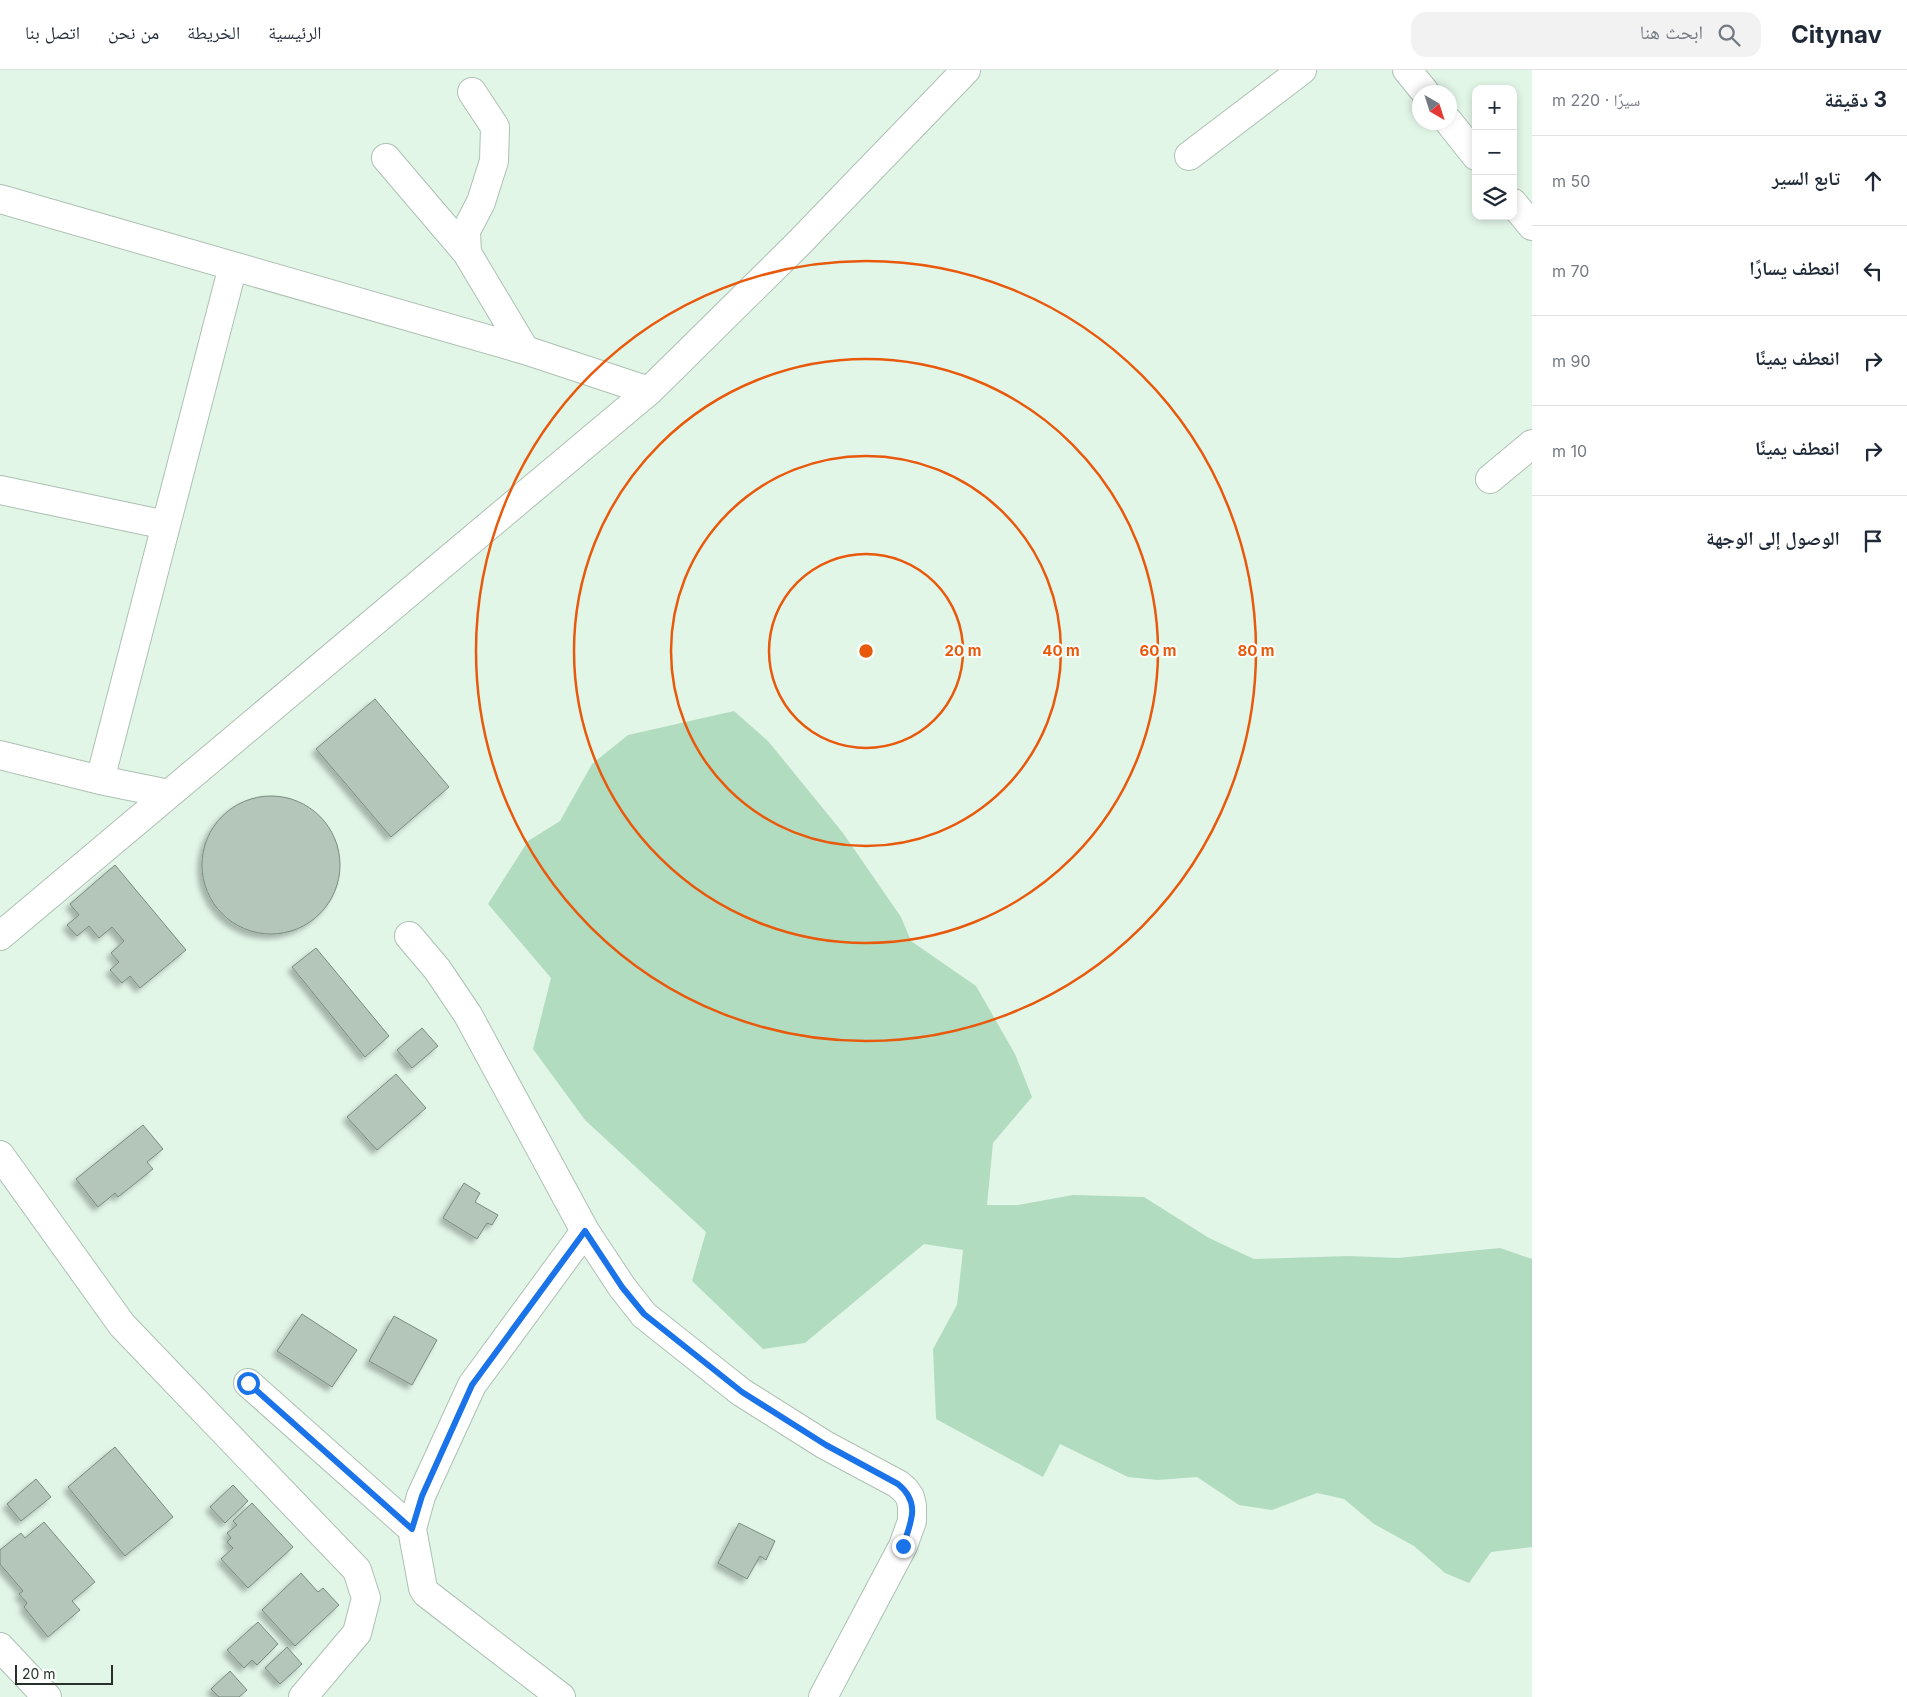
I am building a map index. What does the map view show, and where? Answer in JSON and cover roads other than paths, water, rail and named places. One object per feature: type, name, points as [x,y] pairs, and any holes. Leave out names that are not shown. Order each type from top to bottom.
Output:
[{"type":"street","points":[[0,936],[648,391],[798,244],[966,70]]},
{"type":"street","points":[[1189,156],[1302,70]]},
{"type":"street","points":[[1407,70],[1419,85]]},
{"type":"street","points":[[467,253],[466,231],[480,202],[494,161],[495,127],[472,92]]},
{"type":"street","points":[[1455,130],[1472,151]]},
{"type":"street","points":[[386,158],[467,253],[525,350]]},
{"type":"street","points":[[0,199],[525,350],[648,391]]},
{"type":"street","points":[[1517,208],[1532,226]]},
{"type":"street","points":[[100,780],[233,266]]},
{"type":"street","points":[[1490,479],[1532,444]]},
{"type":"street","points":[[0,490],[166,525]]},
{"type":"street","points":[[0,755],[100,780],[169,794]]},
{"type":"street","points":[[409,936],[437,969],[468,1015],[585,1231],[622,1287],[644,1314],[742,1392],[826,1445],[898,1484],[910,1497],[912,1521],[903,1546],[823,1697]]},
{"type":"street","points":[[0,1154],[122,1324],[357,1570],[366,1598],[357,1633],[303,1697]]},
{"type":"street","points":[[561,1697],[426,1593],[423,1588],[412,1529],[422,1496],[472,1385],[585,1231]]},
{"type":"street","points":[[248,1383],[412,1529]]},
{"type":"street","points":[[0,1647],[47,1697]]}]
